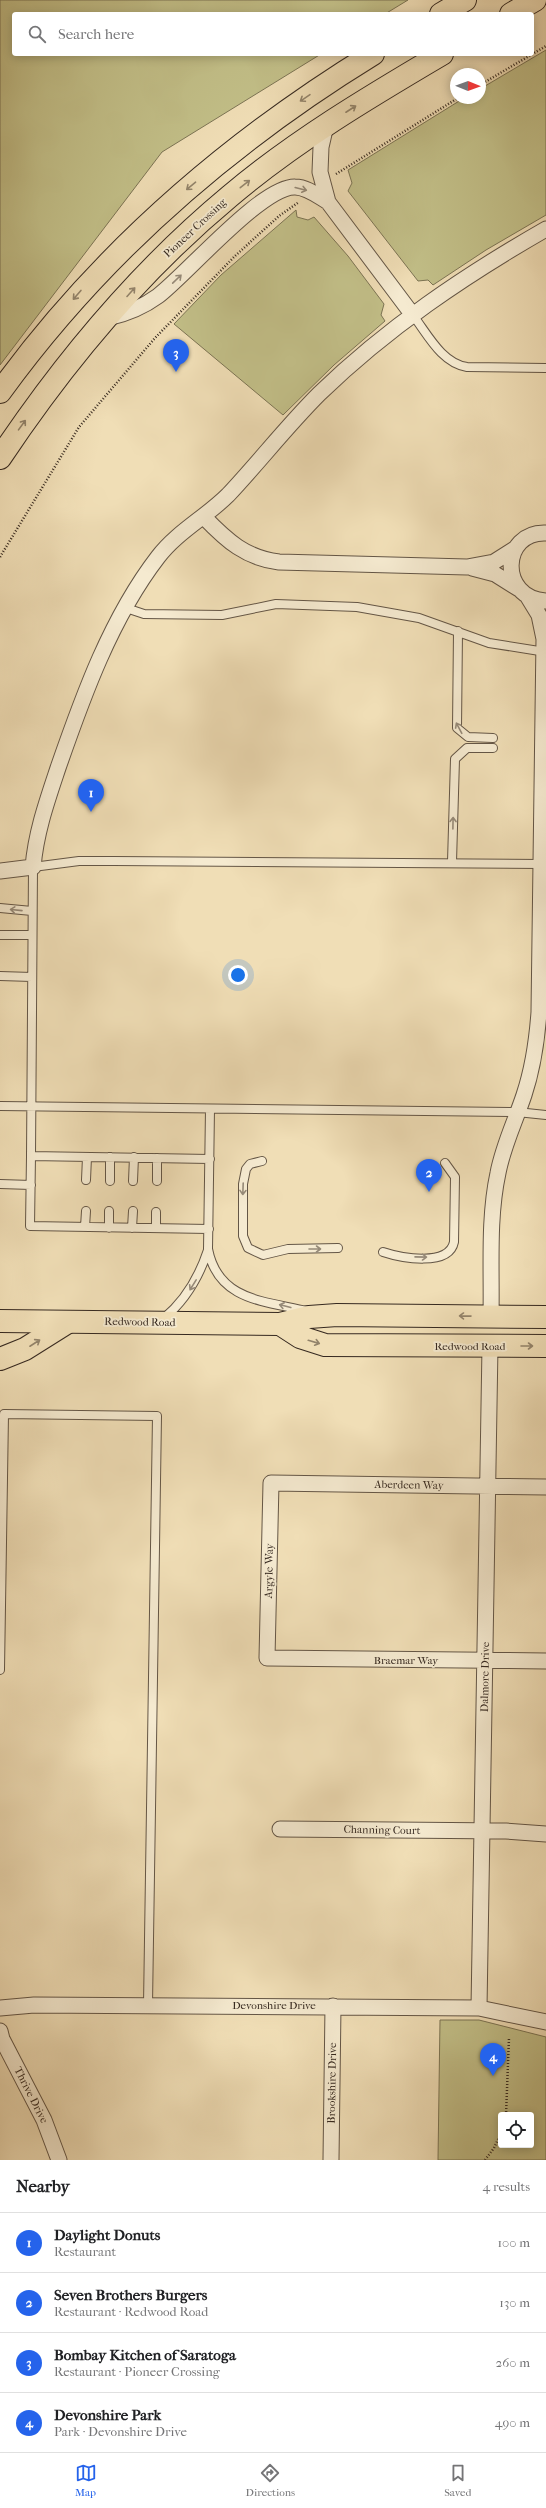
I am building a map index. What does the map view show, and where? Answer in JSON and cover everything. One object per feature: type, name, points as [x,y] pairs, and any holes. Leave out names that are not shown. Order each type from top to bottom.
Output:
[{"type":"main road","points":[[444,12],[465,0]]},
{"type":"main road","points":[[514,12],[535,0]]},
{"type":"main road","points":[[0,392],[23,360],[84,288],[149,223],[257,133],[370,56]]},
{"type":"main road","name":"Pioneer Crossing","points":[[0,458],[45,394],[108,318],[159,262],[204,218],[258,174],[326,125],[439,56]]},
{"type":"main road","name":"Redwood Road","points":[[0,1321],[280,1324],[323,1315],[546,1317]]},
{"type":"main road","points":[[0,1359],[25,1350],[68,1322]]},
{"type":"main road","name":"Redwood Road","points":[[280,1324],[300,1337],[325,1345],[546,1346]]},
{"type":"street","points":[[326,125],[321,147],[320,165],[322,185],[328,202],[412,314]]},
{"type":"street","points":[[108,318],[140,308],[157,297],[232,227],[281,190],[301,188],[328,202]]},
{"type":"street","points":[[0,871],[33,867],[38,829],[88,687],[126,608],[158,557],[180,535],[204,517],[230,492],[274,441],[321,393],[378,341],[412,314],[480,267],[546,229]]},
{"type":"street","points":[[204,517],[233,546],[252,557],[266,560],[467,567],[495,574],[524,593],[546,600]]},
{"type":"street","points":[[467,567],[494,562],[516,548],[533,534],[546,533]]},
{"type":"street","points":[[491,1316],[495,1192],[502,1153],[530,1077],[538,1036],[544,864],[545,642],[539,615],[513,580],[511,570],[512,559],[516,548]]},
{"type":"street","name":"Dalmore Drive","points":[[479,2008],[486,1660],[490,1346]]},
{"type":"street","name":"Aberdeen Way","points":[[271,1483],[546,1487]]},
{"type":"street","name":"Argyle Way","points":[[267,1658],[271,1483]]},
{"type":"street","name":"Braemar Way","points":[[267,1658],[546,1661]]},
{"type":"street","name":"Channing Court","points":[[280,1829],[483,1831],[546,1834]]},
{"type":"street","name":"Devonshire Drive","points":[[0,2008],[34,2005],[479,2008],[546,2022]]},
{"type":"street","name":"Brookshire Drive","points":[[331,2160],[333,2006]]},
{"type":"street","name":"Thrive Drive","points":[[0,2031],[2,2039],[44,2120],[59,2160]]},
{"type":"lane","points":[[412,314],[444,355],[456,364],[467,367],[546,368]]},
{"type":"lane","points":[[126,608],[144,614],[222,615],[276,604],[337,606],[401,614],[458,631],[507,648],[545,642]]},
{"type":"lane","points":[[458,631],[457,728],[468,737],[493,738]]},
{"type":"lane","points":[[452,862],[455,759],[461,751],[467,748],[493,748]]},
{"type":"lane","points":[[209,1229],[30,1226],[33,867],[93,861],[452,862],[544,864]]},
{"type":"lane","points":[[0,908],[32,911]]},
{"type":"lane","points":[[0,935],[32,936]]},
{"type":"lane","points":[[0,976],[32,977]]},
{"type":"lane","points":[[0,1106],[517,1112],[546,1115]]},
{"type":"lane","points":[[158,1322],[170,1313],[190,1290],[198,1277],[208,1249],[210,1109]]},
{"type":"lane","points":[[31,1156],[210,1158]]},
{"type":"lane","points":[[86,1180],[87,1157]]},
{"type":"lane","points":[[110,1157],[110,1181]]},
{"type":"lane","points":[[133,1181],[134,1157]]},
{"type":"lane","points":[[157,1158],[157,1181]]},
{"type":"lane","points":[[262,1161],[250,1164],[244,1176],[243,1236],[248,1248],[263,1255],[288,1249],[338,1248]]},
{"type":"lane","points":[[382,1252],[399,1257],[437,1258],[446,1256],[452,1250],[454,1242],[455,1177],[445,1163]]},
{"type":"lane","points":[[0,1184],[30,1185]]},
{"type":"lane","points":[[85,1227],[86,1211]]},
{"type":"lane","points":[[109,1211],[109,1228]]},
{"type":"lane","points":[[132,1228],[133,1211]]},
{"type":"lane","points":[[156,1212],[156,1228]]},
{"type":"lane","points":[[208,1249],[217,1275],[235,1292],[323,1315]]},
{"type":"lane","points":[[0,1670],[4,1414],[157,1416],[148,2005]]},
{"type":"path","points":[[534,53],[546,46]]},
{"type":"path","points":[[486,81],[529,56]]},
{"type":"path","points":[[334,176],[450,103]]},
{"type":"path","points":[[0,557],[51,470],[79,426],[154,338],[181,310],[235,256],[279,216],[300,202]]},
{"type":"path","points":[[506,2112],[509,2038]]},
{"type":"path","points":[[485,2160],[498,2140]]},
{"type":"shaded area","points":[[0,0],[408,0],[388,12],[12,12],[12,56],[318,56],[162,152],[0,365]]},
{"type":"shaded area","points":[[546,50],[546,215],[486,250],[433,285],[428,280],[418,281],[348,191],[352,183],[348,170],[454,104],[486,104],[486,85]]},
{"type":"shaded area","points":[[296,210],[297,217],[308,220],[314,217],[348,256],[384,304],[381,315],[385,321],[334,365],[283,415],[174,324],[221,275]]},
{"type":"shaded area","points":[[440,2020],[479,2020],[546,2037],[546,2160],[438,2160]]},
{"type":"place","name":"Bombay Kitchen of Saratoga","points":[[176,372]]},
{"type":"place","name":"Daylight Donuts","points":[[91,812]]},
{"type":"place","name":"Seven Brothers Burgers","points":[[429,1192]]},
{"type":"place","name":"Devonshire Park","points":[[493,2076]]}]
